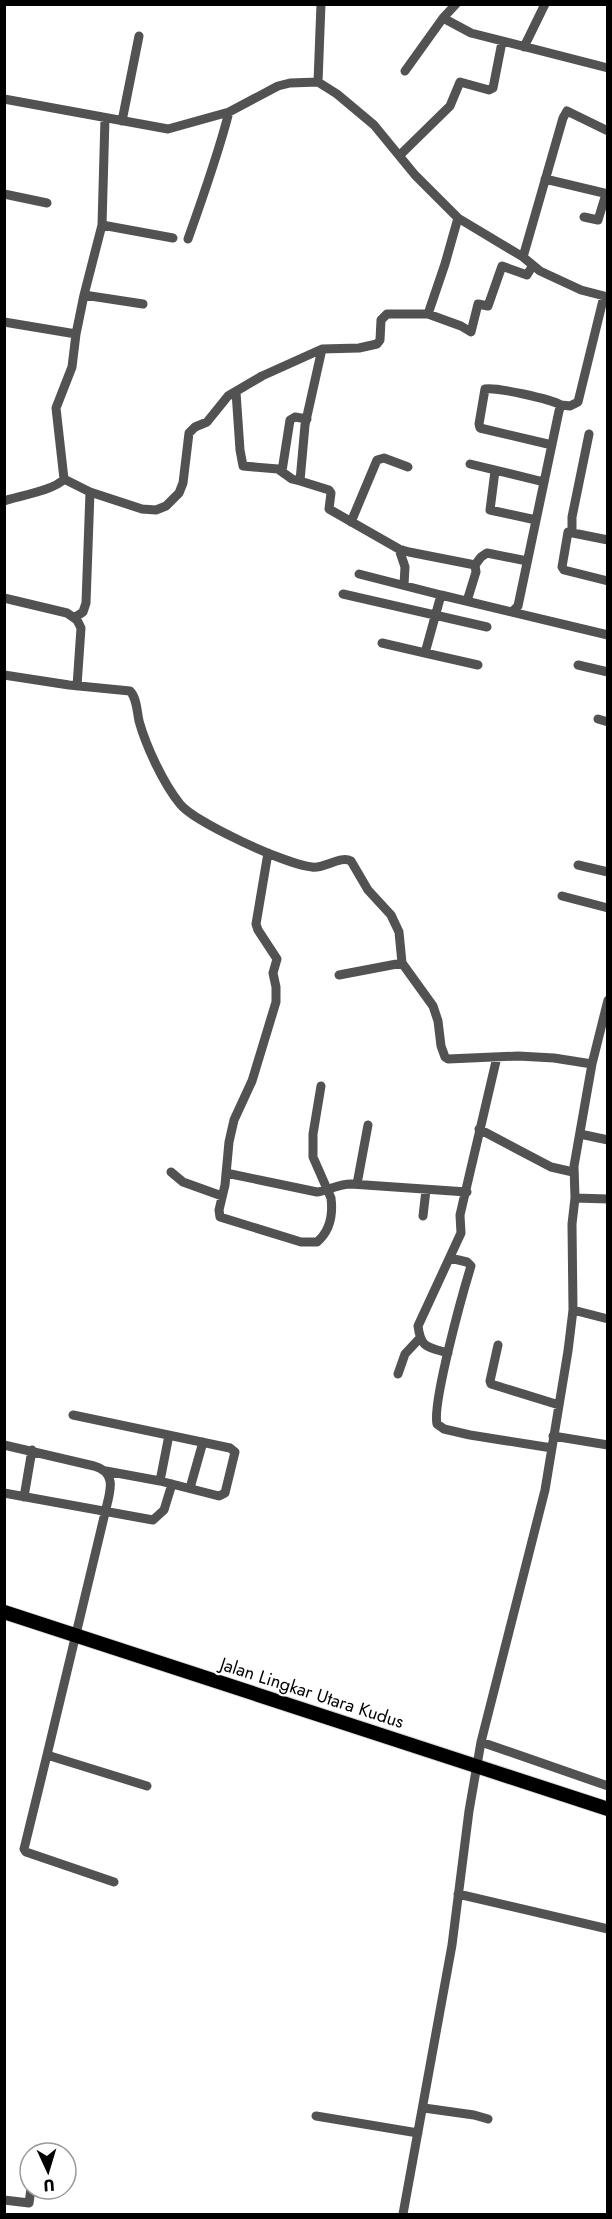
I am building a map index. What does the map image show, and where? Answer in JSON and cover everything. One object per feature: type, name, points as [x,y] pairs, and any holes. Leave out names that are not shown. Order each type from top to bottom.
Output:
[{"type":"main road","name":"Jalan Lingkar Utara Kudus","points":[[4,1612],[608,1809]]},
{"type":"street","points":[[318,82],[321,4]]},
{"type":"street","points":[[405,71],[443,18],[456,4]]},
{"type":"street","points":[[524,47],[545,4]]},
{"type":"street","points":[[443,18],[471,33],[608,68]]},
{"type":"street","points":[[122,121],[140,36]]},
{"type":"street","points":[[400,155],[450,106],[460,82],[489,90],[493,88],[502,42]]},
{"type":"street","points":[[4,99],[168,129],[229,112],[278,86],[318,82],[374,125],[415,175],[458,218],[567,284],[606,296],[578,402],[570,406],[561,405],[553,401],[512,392],[485,389],[480,428],[552,445]]},
{"type":"street","points":[[523,257],[563,118],[567,111],[608,131]]},
{"type":"street","points":[[188,239],[212,167],[218,156],[229,112]]},
{"type":"street","points":[[4,501],[62,483],[64,479],[56,408],[72,367],[84,295],[102,225],[105,118]]},
{"type":"street","points":[[545,179],[607,194],[598,220],[584,217]]},
{"type":"street","points":[[4,194],[47,203]]},
{"type":"street","points":[[428,314],[458,218]]},
{"type":"street","points":[[102,225],[173,238]]},
{"type":"street","points":[[64,479],[90,492],[142,509],[156,510],[166,506],[179,494],[183,483],[189,433],[195,427],[207,422],[228,396],[262,376],[322,349],[359,348],[377,344],[380,340],[381,320],[392,312],[428,314],[471,332],[476,308],[478,304],[488,306],[502,266],[527,274],[533,265]]},
{"type":"street","points":[[84,295],[143,304]]},
{"type":"street","points":[[4,322],[76,334]]},
{"type":"street","points":[[300,481],[307,419],[322,349]]},
{"type":"street","points":[[236,392],[242,463],[245,467],[275,468],[292,479],[329,490],[331,493],[329,509],[399,549],[475,565]]},
{"type":"street","points":[[512,612],[518,606],[561,405]]},
{"type":"street","points":[[282,471],[290,420],[294,417],[307,419]]},
{"type":"street","points":[[572,532],[572,517],[589,434]]},
{"type":"street","points":[[351,522],[377,460],[384,458],[408,467]]},
{"type":"street","points":[[470,464],[544,482]]},
{"type":"street","points":[[495,471],[490,510],[536,520]]},
{"type":"street","points":[[74,618],[83,612],[86,603],[90,492]]},
{"type":"street","points":[[608,540],[572,532],[567,535],[562,563],[564,570],[608,581]]},
{"type":"street","points":[[399,549],[405,567],[404,585]]},
{"type":"street","points":[[467,601],[476,572],[475,565],[481,557],[488,553],[527,561]]},
{"type":"street","points":[[359,574],[608,635]]},
{"type":"street","points":[[343,594],[487,627]]},
{"type":"street","points":[[425,653],[441,595]]},
{"type":"street","points":[[4,598],[67,613],[74,618],[81,628],[77,686]]},
{"type":"street","points":[[382,643],[478,665]]},
{"type":"street","points":[[578,665],[608,672]]},
{"type":"street","points":[[4,675],[130,691],[133,694],[143,735],[181,806],[202,820],[268,852],[309,867],[317,868],[344,859],[351,861],[368,890],[391,915],[399,932],[402,963],[434,1006],[441,1046],[448,1059],[518,1056],[554,1058],[592,1064]]},
{"type":"street","points":[[268,852],[256,924],[277,960],[273,973],[276,1002],[252,1081],[234,1120],[219,1215],[224,1220],[301,1242],[313,1243],[323,1236],[331,1215],[331,1198],[314,1157],[313,1134],[321,1086]]},
{"type":"street","points":[[578,865],[608,872]]},
{"type":"street","points":[[562,896],[608,908]]},
{"type":"street","points":[[339,975],[402,963]]},
{"type":"street","points":[[403,2214],[452,1945],[469,1811],[481,1742],[543,1499],[552,1448],[573,1310],[572,1224],[575,1198],[573,1172],[592,1064],[608,1000]]},
{"type":"street","points":[[424,1344],[418,1326],[461,1233],[460,1215],[497,1057]]},
{"type":"street","points":[[357,1184],[368,1125]]},
{"type":"street","points":[[479,1129],[551,1167],[573,1172]]},
{"type":"street","points":[[580,1134],[608,1140]]},
{"type":"street","points":[[171,1172],[183,1182],[222,1196]]},
{"type":"street","points":[[226,1173],[317,1192],[341,1184],[467,1192]]},
{"type":"street","points":[[423,1216],[426,1190]]},
{"type":"street","points":[[575,1198],[608,1199]]},
{"type":"street","points":[[450,1258],[467,1262],[471,1266],[448,1353],[436,1414],[437,1424],[444,1429],[461,1433],[552,1448]]},
{"type":"street","points":[[573,1310],[608,1318]]},
{"type":"street","points":[[398,1374],[405,1354],[424,1344],[448,1353]]},
{"type":"street","points":[[498,1345],[490,1378],[491,1384],[559,1405]]},
{"type":"street","points":[[4,1445],[219,1496],[225,1493],[235,1455],[234,1450],[73,1415]]},
{"type":"street","points":[[160,1481],[169,1435]]},
{"type":"street","points":[[553,1436],[608,1444]]},
{"type":"street","points":[[190,1488],[203,1442]]},
{"type":"street","points":[[24,1497],[32,1450]]},
{"type":"street","points":[[106,1471],[110,1482],[105,1513],[24,1849],[26,1852],[114,1882]]},
{"type":"street","points":[[4,1493],[153,1520],[164,1510],[172,1484]]},
{"type":"street","points":[[481,1742],[608,1786]]},
{"type":"street","points":[[47,1755],[147,1786]]},
{"type":"street","points":[[458,1894],[608,1929]]},
{"type":"street","points":[[424,2108],[488,2119]]},
{"type":"street","points":[[316,2116],[418,2133]]},
{"type":"street","points":[[4,2200],[29,2203],[29,2201]]}]
